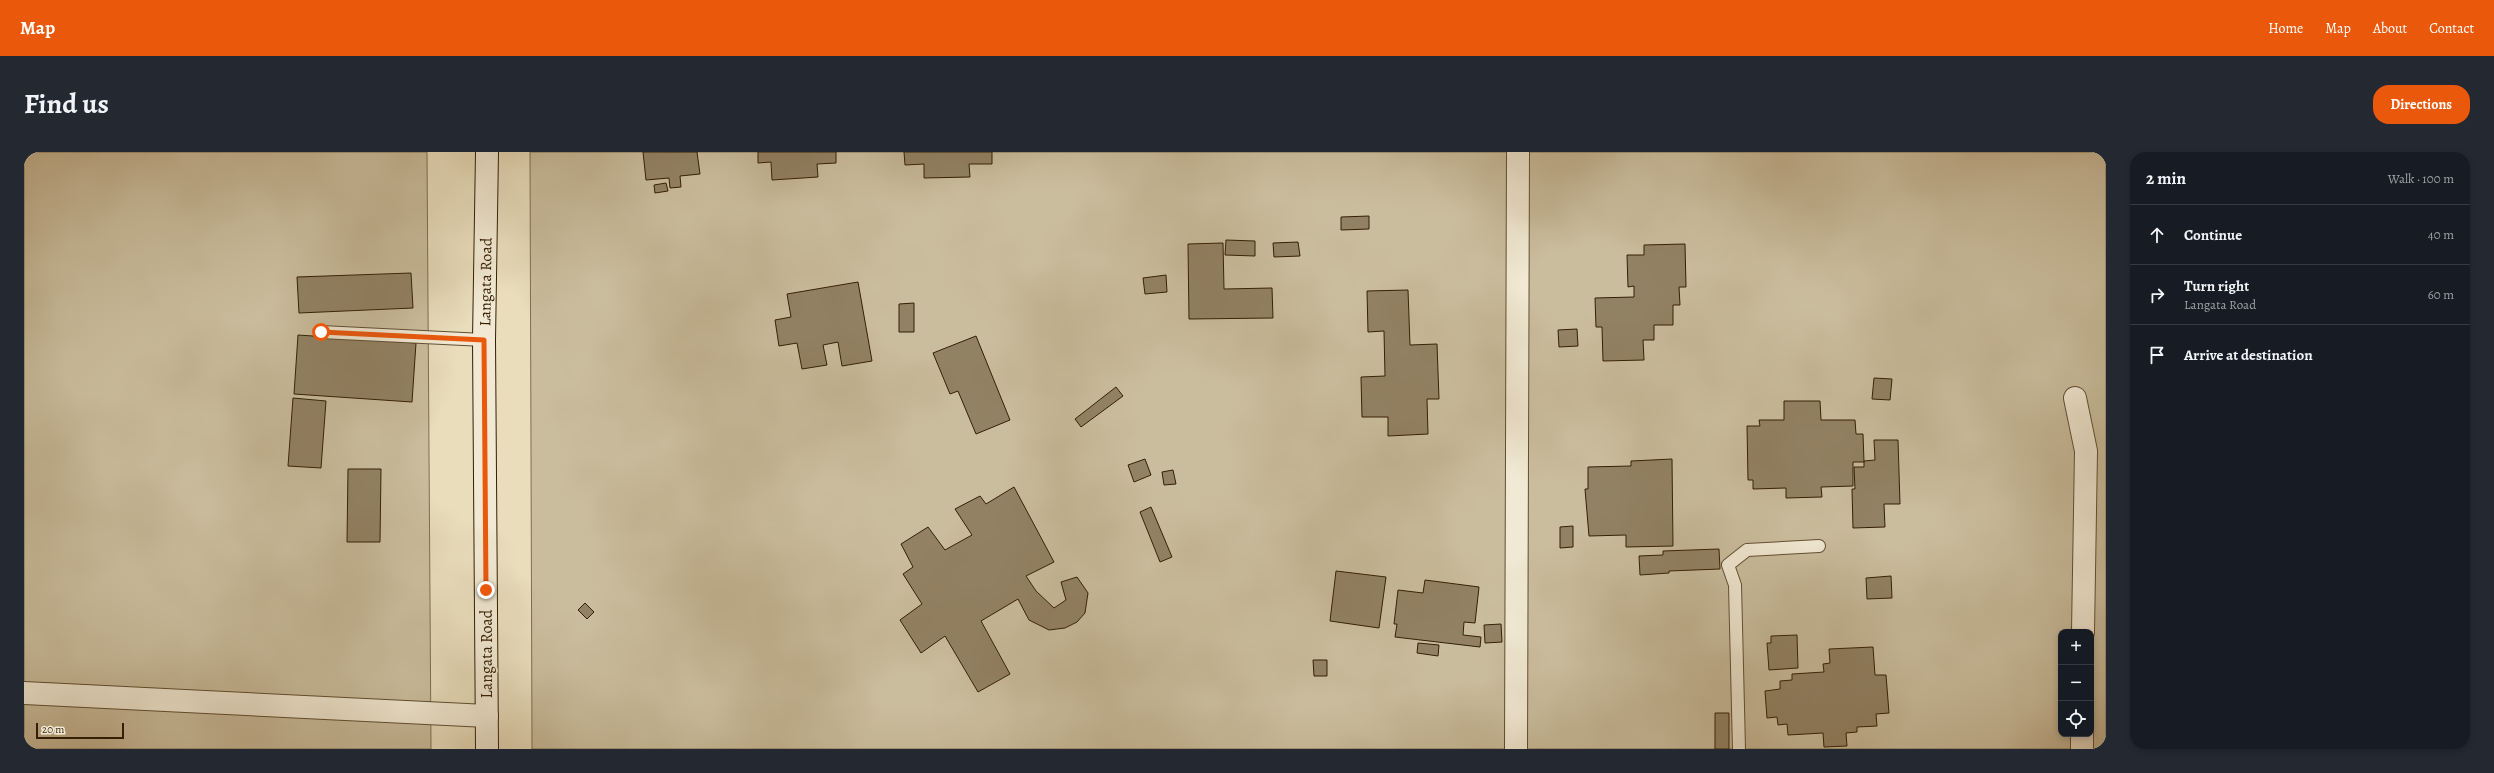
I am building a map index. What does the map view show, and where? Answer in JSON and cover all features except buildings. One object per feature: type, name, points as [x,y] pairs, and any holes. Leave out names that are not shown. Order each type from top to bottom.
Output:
[{"type":"street","name":"Langata Road","points":[[487,152],[484,340],[487,749]]},
{"type":"street","points":[[1516,749],[1518,152]]},
{"type":"street","points":[[2075,398],[2086,451],[2083,629]]},
{"type":"street","points":[[24,693],[487,716]]},
{"type":"street","points":[[2082,737],[2082,749]]},
{"type":"lane","points":[[321,332],[484,340]]},
{"type":"lane","points":[[1739,749],[1735,585],[1728,565],[1746,550],[1819,546]]},
{"type":"shaded area","points":[[24,152],[427,152],[431,749],[24,749]]},
{"type":"shaded area","points":[[530,152],[2106,152],[2106,749],[532,749]]},
{"type":"route","points":[[321,332],[484,340],[486,590]]}]
